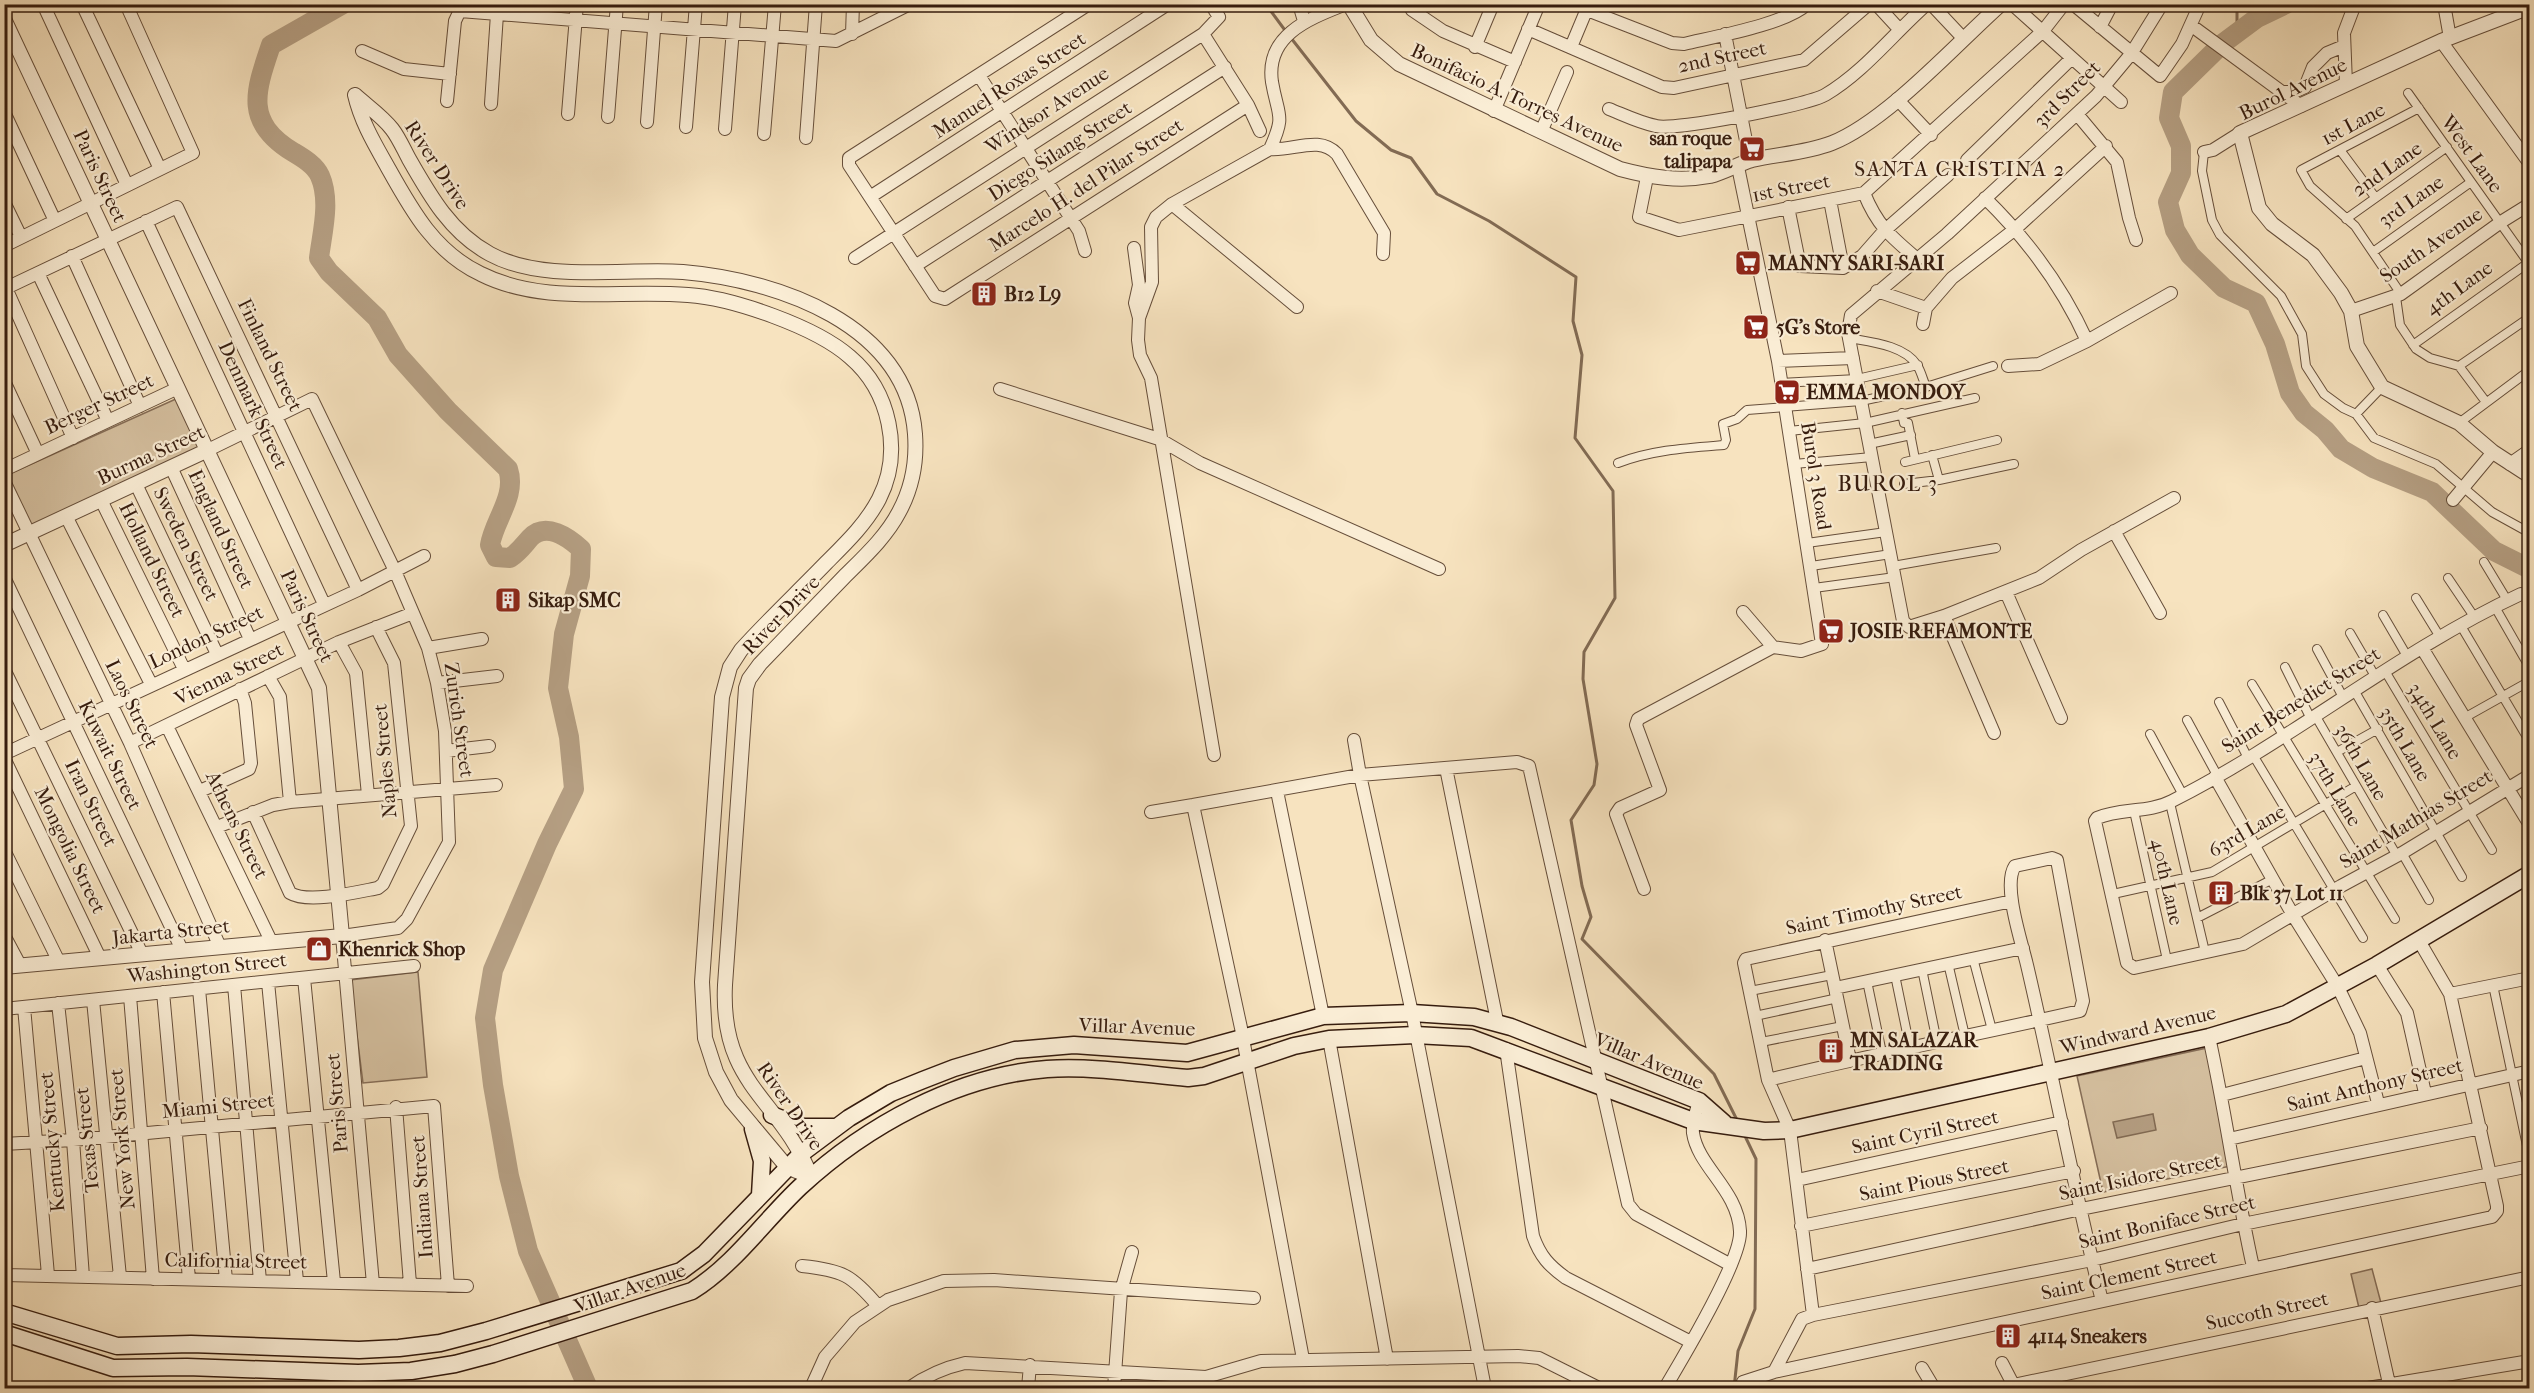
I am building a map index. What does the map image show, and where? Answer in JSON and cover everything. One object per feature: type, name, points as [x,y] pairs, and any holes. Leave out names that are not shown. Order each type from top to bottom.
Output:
[{"type":"main road","name":"Windward Avenue","points":[[1724,1123],[1764,1131],[1786,1130],[2209,1037],[2286,1014],[2338,987],[2529,874]]},
{"type":"main road","name":"Villar Avenue","points":[[4,1312],[117,1346],[191,1344],[359,1350],[440,1343],[673,1275],[691,1266],[787,1167],[837,1127],[891,1094],[964,1064],[1015,1050],[1074,1045],[1187,1053],[1243,1040],[1323,1016],[1412,1013],[1474,1017],[1497,1021],[1698,1101],[1724,1123]]},
{"type":"main road","name":"Villar Avenue","points":[[4,1333],[100,1365],[124,1369],[187,1367],[358,1373],[411,1371],[455,1364],[682,1296],[703,1284],[811,1177],[862,1138],[903,1114],[958,1090],[1027,1072],[1073,1068],[1188,1078],[1204,1076],[1294,1046],[1329,1039],[1415,1035],[1472,1038],[1693,1121],[1724,1123]]},
{"type":"main road","points":[[772,1115],[803,1127],[837,1127]]},
{"type":"main road","points":[[753,1129],[762,1161],[760,1195]]},
{"type":"street","points":[[43,4],[127,185]]},
{"type":"street","points":[[82,4],[160,169]]},
{"type":"street","points":[[4,246],[193,153],[126,4]]},
{"type":"street","points":[[568,114],[577,4]]},
{"type":"street","points":[[608,117],[617,4]]},
{"type":"street","points":[[647,122],[656,4]]},
{"type":"street","points":[[686,127],[696,4]]},
{"type":"street","points":[[725,129],[735,4]]},
{"type":"street","points":[[764,134],[775,4]]},
{"type":"street","points":[[806,138],[816,4]]},
{"type":"street","points":[[852,34],[853,4]]},
{"type":"street","points":[[447,101],[455,21],[462,8],[497,14],[616,25],[836,41],[910,4]]},
{"type":"street","points":[[915,266],[849,165],[849,158],[980,77],[1089,4]]},
{"type":"street","name":"Manuel Roxas Street","points":[[870,197],[1168,4]]},
{"type":"street","name":"Windsor Avenue","points":[[855,258],[1203,34],[1219,17],[1211,4]]},
{"type":"street","points":[[1299,4],[1304,21]]},
{"type":"street","points":[[1270,150],[1281,123],[1272,70],[1278,46],[1291,30],[1304,21],[1347,4]]},
{"type":"street","name":"Bonifacio A. Torres Avenue","points":[[1347,4],[1371,40],[1399,64],[1620,169],[1647,177],[1685,179],[1809,150],[1833,143],[1853,133],[1897,99],[2001,4]]},
{"type":"street","points":[[1409,4],[1412,10],[1443,31],[1475,47],[1515,62]]},
{"type":"street","points":[[1494,111],[1539,4]]},
{"type":"street","points":[[1571,47],[1588,7],[1672,43],[1684,44],[1772,21],[1802,9],[1807,4]]},
{"type":"street","name":"2nd Street","points":[[1528,29],[1662,87],[1674,87],[1804,60],[1869,4]]},
{"type":"street","points":[[1876,4],[1899,29]]},
{"type":"street","points":[[1609,109],[1657,127],[1676,127],[1742,116],[1822,97],[1852,77],[1899,29],[1929,4],[1963,38]]},
{"type":"street","points":[[2012,4],[2121,102]]},
{"type":"street","name":"1st Street","points":[[1647,177],[1639,218],[1679,230],[1864,193],[1931,135],[2043,31],[2064,4]]},
{"type":"street","points":[[2073,4],[2157,76],[2163,74],[2192,26],[2200,4]]},
{"type":"street","points":[[2100,27],[2112,4]]},
{"type":"street","name":"3rd Street","points":[[1849,338],[1851,315],[1947,234],[2105,86],[2131,54],[2162,4]]},
{"type":"street","points":[[2346,84],[2344,46],[2346,22],[2355,4]]},
{"type":"street","points":[[2444,4],[2445,40],[2529,164]]},
{"type":"street","points":[[1475,47],[1488,6]]},
{"type":"street","name":"Burol Avenue","points":[[2382,387],[2357,346],[2351,311],[2313,255],[2272,224],[2259,208],[2240,133],[2445,40],[2529,7]]},
{"type":"street","points":[[491,104],[497,14]]},
{"type":"street","name":"Paris Street","points":[[4,19],[319,688],[331,798],[373,1284]]},
{"type":"street","points":[[2192,26],[2301,106]]},
{"type":"street","points":[[1203,34],[1248,105],[1260,131]]},
{"type":"street","name":"Burol 3 Road","points":[[1725,34],[1742,116],[1748,216],[1778,361],[1822,639],[1822,644],[1817,647],[1801,651],[1773,647]]},
{"type":"street","points":[[2283,92],[2294,92],[2306,87],[2313,67],[2327,53],[2344,46]]},
{"type":"street","points":[[362,51],[404,69],[450,74]]},
{"type":"street","points":[[1967,160],[2072,58]]},
{"type":"street","name":"Diego Silang Street","points":[[915,266],[1225,67]]},
{"type":"street","points":[[1541,132],[1567,72]]},
{"type":"street","points":[[980,77],[1079,231],[1085,251]]},
{"type":"street","name":"West Lane","points":[[2408,93],[2529,264]]},
{"type":"street","name":"River Drive","points":[[355,95],[392,129],[442,213],[464,235],[489,254],[505,261],[541,268],[684,273],[734,280],[769,290],[827,313],[857,332],[888,362],[906,393],[914,425],[916,455],[910,487],[898,514],[873,548],[760,664],[746,688],[724,1012],[728,1036],[737,1062],[750,1087],[802,1153],[811,1177],[787,1167],[753,1129],[722,1087],[709,1056],[702,1023],[702,982],[723,687],[730,667],[741,650],[844,545],[879,499],[887,478],[891,452],[889,424],[882,403],[860,366],[836,346],[753,309],[690,295],[585,295],[540,291],[498,282],[478,273],[446,251],[420,221],[367,130],[355,95]]},
{"type":"street","points":[[1897,99],[1931,135]]},
{"type":"street","name":"Marcelo H. del Pilar Street","points":[[915,266],[936,296],[945,298],[1248,105]]},
{"type":"street","name":"1st Lane","points":[[2346,219],[2310,186],[2302,170],[2419,108]]},
{"type":"street","points":[[4,112],[56,221]]},
{"type":"street","points":[[2077,114],[2117,162],[2128,218],[2136,240]]},
{"type":"street","points":[[2240,133],[2213,150],[2204,152],[2202,171],[2212,220],[2220,235],[2281,296],[2302,334],[2306,366],[2324,394],[2343,408],[2356,414],[2374,438],[2436,464],[2492,512],[2529,533]]},
{"type":"street","points":[[1214,755],[1190,601],[1159,439],[1151,378],[1140,355],[1139,318],[1152,282],[1151,227],[1156,217],[1172,204],[1270,150],[1320,143],[1330,146],[1338,154],[1384,233],[1383,254]]},
{"type":"street","points":[[1923,324],[1926,308],[1952,278],[2014,230],[2106,146]]},
{"type":"street","name":"2nd Lane","points":[[2346,219],[2447,147]]},
{"type":"street","points":[[2340,150],[2375,197]]},
{"type":"street","points":[[1788,207],[1800,266],[1843,268],[1862,256],[1884,231],[1948,175]]},
{"type":"street","name":"3rd Lane","points":[[2373,252],[2471,182]]},
{"type":"street","points":[[1864,193],[1874,217],[1884,231],[1916,258]]},
{"type":"street","points":[[1985,198],[2044,263],[2070,304],[2087,341]]},
{"type":"street","points":[[1830,200],[1843,268]]},
{"type":"street","points":[[4,202],[21,237]]},
{"type":"street","points":[[1172,204],[1297,307]]},
{"type":"street","name":"South Avenue","points":[[2351,311],[2398,296],[2529,204]]},
{"type":"street","name":"Finland Street","points":[[5,288],[177,207],[278,416],[358,590]]},
{"type":"street","points":[[2346,219],[2355,226],[2373,252],[2398,296],[2400,325],[2413,345],[2430,358],[2459,366],[2486,402]]},
{"type":"street","name":"Denmark Street","points":[[146,221],[324,604]]},
{"type":"street","points":[[1134,248],[1139,285],[1135,309],[1139,318]]},
{"type":"street","points":[[72,256],[140,406]]},
{"type":"street","name":"4th Lane","points":[[2413,345],[2529,264]]},
{"type":"street","points":[[38,273],[108,421]]},
{"type":"street","points":[[5,288],[73,438]]},
{"type":"street","points":[[1877,291],[1926,308]]},
{"type":"street","points":[[2008,366],[2039,364],[2087,341],[2171,293]]},
{"type":"street","points":[[2459,366],[2529,317]]},
{"type":"street","points":[[1926,387],[1918,365],[1908,355],[1883,345],[1849,338],[1903,621],[1909,627],[1944,616],[2047,574],[2114,531],[2174,498]]},
{"type":"street","points":[[1778,361],[1853,358]]},
{"type":"street","points":[[1780,383],[1857,379],[1918,365]]},
{"type":"street","points":[[1618,463],[1639,455],[1724,445],[1726,440],[1723,424],[1737,419],[1747,410],[1861,401],[1926,387],[1993,366]]},
{"type":"street","points":[[2459,423],[2529,370]]},
{"type":"street","points":[[4,381],[38,454]]},
{"type":"street","points":[[2356,414],[2382,387],[2459,423],[2493,452],[2529,476]]},
{"type":"street","name":"Berger Street","points":[[4,470],[178,388]]},
{"type":"street","points":[[1000,389],[1159,439],[1200,463],[1439,569]]},
{"type":"street","points":[[1789,431],[1865,423],[1975,398]]},
{"type":"street","name":"Burma Street","points":[[4,545],[245,433],[312,399]]},
{"type":"street","name":"Zurich Street","points":[[312,399],[395,571],[428,648],[437,682],[449,789],[449,842],[407,919],[398,928],[342,936]]},
{"type":"street","points":[[1902,413],[1911,435],[1915,459]]},
{"type":"street","points":[[1869,444],[1911,435]]},
{"type":"street","points":[[1905,462],[1997,440]]},
{"type":"street","points":[[2510,464],[2529,450]]},
{"type":"street","points":[[2453,500],[2493,452]]},
{"type":"street","points":[[1932,455],[1939,480]]},
{"type":"street","points":[[1794,464],[1872,458]]},
{"type":"street","points":[[1904,484],[1939,480],[2014,464]]},
{"type":"street","name":"England Street","points":[[171,467],[250,639]]},
{"type":"street","name":"Laos Street","points":[[4,481],[130,743],[220,947]]},
{"type":"street","name":"Sweden Street","points":[[136,484],[217,654]]},
{"type":"street","name":"Holland Street","points":[[101,500],[184,669]]},
{"type":"street","points":[[66,516],[151,684]]},
{"type":"street","points":[[2114,531],[2160,613]]},
{"type":"street","points":[[1807,543],[1886,532]]},
{"type":"street","points":[[1814,588],[1893,566],[1996,548]]},
{"type":"street","name":"London Street","points":[[4,756],[151,684],[358,590],[424,556]]},
{"type":"street","points":[[2484,562],[2507,600]]},
{"type":"street","points":[[1811,566],[1893,566]]},
{"type":"street","name":"Kuwait Street","points":[[4,577],[182,950]]},
{"type":"street","points":[[2448,578],[2475,618]]},
{"type":"street","points":[[2006,592],[2061,718]]},
{"type":"street","name":"Saint Benedict Street","points":[[2095,820],[2100,816],[2170,803],[2284,737],[2407,656],[2507,600],[2525,595]]},
{"type":"street","points":[[2416,598],[2440,637]]},
{"type":"street","points":[[2495,607],[2529,668]]},
{"type":"street","points":[[1644,889],[1616,814],[1620,808],[1660,790],[1636,725],[1638,719],[1773,647],[1743,612]]},
{"type":"street","name":"Vienna Street","points":[[130,743],[339,642],[412,613]]},
{"type":"street","points":[[2383,615],[2407,656]]},
{"type":"street","points":[[1944,616],[1994,733]]},
{"type":"street","points":[[2461,626],[2529,742]]},
{"type":"street","name":"Naples Street","points":[[253,812],[290,893],[297,897],[339,895],[378,888],[383,884],[409,833],[408,793],[394,663],[376,627]]},
{"type":"street","name":"34th Lane","points":[[2350,633],[2380,674],[2492,850]]},
{"type":"street","points":[[428,648],[482,639]]},
{"type":"street","points":[[339,642],[356,673],[368,795]]},
{"type":"street","points":[[2422,648],[2529,825]]},
{"type":"street","name":"35th Lane","points":[[2317,649],[2348,694],[2378,729],[2462,877]]},
{"type":"street","name":"36th Lane","points":[[2284,667],[2429,900]]},
{"type":"street","name":"Iran Street","points":[[4,669],[142,954]]},
{"type":"street","points":[[268,676],[280,698],[290,802]]},
{"type":"street","points":[[437,682],[496,676]]},
{"type":"street","points":[[2464,718],[2529,681]]},
{"type":"street","name":"37th Lane","points":[[2253,684],[2395,919]]},
{"type":"street","points":[[200,791],[249,769],[251,763],[245,703],[240,690]]},
{"type":"street","points":[[2219,702],[2250,757],[2295,823],[2363,938]]},
{"type":"street","points":[[2187,720],[2293,915],[2338,987],[2360,1033],[2378,1103]]},
{"type":"street","name":"Athens Street","points":[[167,726],[271,941]]},
{"type":"street","points":[[2337,752],[2378,729]]},
{"type":"street","points":[[2150,734],[2183,795]]},
{"type":"street","points":[[1354,740],[1412,1013],[1485,1389]]},
{"type":"street","points":[[446,751],[489,746]]},
{"type":"street","name":"Mongolia Street","points":[[4,756],[100,958]]},
{"type":"street","points":[[1151,812],[1360,775],[1517,762],[1528,766],[1631,1210],[1731,1265]]},
{"type":"street","points":[[1446,768],[1497,1021]]},
{"type":"street","name":"Saint Mathias Street","points":[[2095,820],[2129,966],[2243,944],[2400,854],[2529,775]]},
{"type":"street","points":[[217,827],[253,812],[290,802],[496,785]]},
{"type":"street","name":"63rd Lane","points":[[2113,894],[2212,872],[2356,786]]},
{"type":"street","points":[[1277,791],[1323,1016]]},
{"type":"street","points":[[2170,803],[2205,952]]},
{"type":"street","points":[[1193,805],[1243,1040],[1303,1359]]},
{"type":"street","name":"40th Lane","points":[[2134,811],[2168,960]]},
{"type":"street","points":[[4,850],[59,962]]},
{"type":"street","points":[[1768,1080],[1882,1053],[1910,1048],[2040,1020],[2080,1011],[2083,1001],[2059,864],[2052,858],[2015,866],[2012,873],[2012,901],[2040,1020],[2062,1122],[2074,1171],[2092,1260],[2103,1301]]},
{"type":"street","points":[[2197,918],[2273,879]]},
{"type":"street","name":"Saint Timothy Street","points":[[1750,991],[1746,959],[2012,901]]},
{"type":"street","points":[[4,935],[20,965]]},
{"type":"street","name":"Jakarta Street","points":[[4,967],[342,936]]},
{"type":"street","points":[[2418,939],[2450,994],[2491,1175]]},
{"type":"street","points":[[1825,940],[1851,1060]]},
{"type":"street","points":[[1755,1016],[1837,993],[1867,981],[2023,948]]},
{"type":"street","points":[[1973,958],[1992,1030]]},
{"type":"street","points":[[1948,963],[1965,1036]]},
{"type":"street","points":[[2377,964],[2407,1013],[2425,1093]]},
{"type":"street","name":"Washington Street","points":[[4,1009],[414,966]]},
{"type":"street","points":[[1922,969],[1937,1042]]},
{"type":"street","points":[[1774,1372],[1802,1319],[1813,1314],[1797,1180],[1786,1130],[1768,1080],[1750,991],[1832,975]]},
{"type":"street","points":[[1895,975],[1910,1048]]},
{"type":"street","points":[[304,978],[334,1282]]},
{"type":"street","points":[[2450,994],[2529,979]]},
{"type":"street","points":[[1867,981],[1882,1053]]},
{"type":"street","points":[[268,982],[297,1281]]},
{"type":"street","points":[[234,985],[260,1281]]},
{"type":"street","points":[[2493,985],[2529,1160]]},
{"type":"street","points":[[199,989],[226,1280]]},
{"type":"street","points":[[163,992],[189,1280]]},
{"type":"street","name":"New York Street","points":[[130,996],[153,1279]]},
{"type":"street","name":"Texas Street","points":[[93,1000],[120,1277]]},
{"type":"street","name":"Kentucky Street","points":[[58,1003],[73,1140],[83,1277]]},
{"type":"street","points":[[24,1007],[48,1275]]},
{"type":"street","points":[[1761,1042],[1843,1026]]},
{"type":"street","points":[[2209,1037],[2222,1095],[2233,1178],[2253,1267]]},
{"type":"street","points":[[1329,1039],[1387,1359]]},
{"type":"street","points":[[1506,1049],[1533,1236],[1538,1251],[1549,1266],[1566,1278],[1691,1342]]},
{"type":"street","points":[[2222,1095],[2366,1058]]},
{"type":"street","name":"Saint Anthony Street","points":[[2229,1139],[2378,1103],[2529,1071]]},
{"type":"street","points":[[1665,1389],[1731,1265],[1741,1234],[1737,1211],[1702,1154],[1694,1135],[1693,1121],[1698,1101]]},
{"type":"street","name":"Miami Street","points":[[4,1144],[106,1137],[396,1107],[435,1106]]},
{"type":"street","name":"Indiana Street","points":[[435,1106],[448,1286]]},
{"type":"street","points":[[396,1107],[410,1284]]},
{"type":"street","name":"Saint Cyril Street","points":[[1797,1180],[2062,1122]]},
{"type":"street","name":"Saint Isidore Street","points":[[1807,1269],[2081,1209],[2481,1128]]},
{"type":"street","name":"Saint Boniface Street","points":[[1813,1314],[2092,1260],[2243,1224],[2529,1166]]},
{"type":"street","name":"Saint Pious Street","points":[[1801,1227],[2074,1171]]},
{"type":"street","name":"Saint Clement Street","points":[[1743,1382],[1774,1372],[2492,1217],[2497,1211],[2497,1206],[2491,1175]]},
{"type":"street","points":[[1114,1389],[1121,1291],[1132,1252]]},
{"type":"street","points":[[802,1266],[829,1269],[857,1281],[878,1306]]},
{"type":"street","points":[[4,1270],[5,1275]]},
{"type":"street","name":"California Street","points":[[5,1275],[467,1286]]},
{"type":"street","name":"Succoth Street","points":[[2014,1387],[2372,1308],[2529,1277]]},
{"type":"street","points":[[811,1389],[825,1358],[855,1322],[888,1300],[944,1281],[994,1280],[1121,1291],[1254,1298]]},
{"type":"street","points":[[2372,1308],[2389,1387]]},
{"type":"street","points":[[909,1389],[924,1377],[945,1367],[965,1363],[1206,1377],[1247,1364],[1303,1359],[1480,1357],[1539,1358],[1599,1389]]},
{"type":"street","points":[[2368,1389],[2529,1361]]},
{"type":"street","points":[[2002,1363],[2014,1387]]},
{"type":"street","points":[[1028,1389],[1030,1365]]},
{"type":"street","points":[[1922,1368],[1934,1389]]},
{"type":"shaded area","points":[[178,398],[205,450],[30,531],[7,475]]},
{"type":"shaded area","points":[[418,972],[427,1077],[363,1083],[350,980]]},
{"type":"shaded area","points":[[2207,1048],[2231,1166],[2103,1192],[2077,1076]]},
{"type":"shaded area","points":[[2153,1114],[2156,1130],[2117,1138],[2113,1122]]},
{"type":"shaded area","points":[[2372,1269],[2381,1303],[2359,1308],[2351,1274]]},
{"type":"waterway","points":[[343,4],[271,45],[258,92],[260,117],[267,129],[277,141],[312,165],[320,176],[325,206],[319,258],[329,272],[377,318],[398,355],[448,411],[508,469],[510,489],[490,545],[496,557],[510,558],[536,533],[543,531],[564,536],[581,549],[580,576],[564,634],[558,688],[569,737],[574,789],[547,844],[493,970],[485,1018],[493,1085],[509,1176],[528,1251],[588,1388]]},
{"type":"waterway","points":[[1269,4],[1270,10],[1287,33]]},
{"type":"waterway","points":[[2237,4],[2237,33]]},
{"type":"waterway","points":[[2286,4],[2257,18],[2222,44],[2173,92],[2169,118],[2181,146],[2181,173],[2168,202],[2175,230],[2190,255],[2224,288],[2256,303],[2275,344],[2290,393],[2304,413],[2325,430],[2341,449],[2373,468],[2432,492],[2494,551],[2530,569]]},
{"type":"waterway","points":[[1291,38],[1356,121],[1391,150],[1411,158],[1437,194],[1489,221],[1576,277],[1573,321],[1582,355],[1575,438],[1613,491],[1615,598],[1584,652],[1583,679],[1597,764],[1594,785],[1571,820],[1582,886],[1591,917],[1582,939],[1714,1074],[1737,1120]]},
{"type":"waterway","points":[[1734,1388],[1738,1351],[1755,1309],[1756,1159],[1744,1134]]},
{"type":"place","name":"san roque talipapa","points":[[1752,149]]},
{"type":"place","name":"MANNY SARI-SARI","points":[[1748,263]]},
{"type":"place","name":"B12 L9","points":[[984,294]]},
{"type":"place","name":"5G's Store","points":[[1756,327]]},
{"type":"place","name":"EMMA MONDOY","points":[[1787,392]]},
{"type":"place","name":"Sikap SMC","points":[[508,600]]},
{"type":"place","name":"JOSIE REFAMONTE","points":[[1831,631]]},
{"type":"place","name":"Blk 37 Lot 11","points":[[2221,893]]},
{"type":"place","name":"Khenrick Shop","points":[[319,949]]},
{"type":"place","name":"MN SALAZAR TRADING","points":[[1831,1051]]},
{"type":"place","name":"4114 Sneakers","points":[[2008,1336]]},
{"type":"district","name":"SANTA CRISTINA 2","points":[[1960,169]]},
{"type":"district","name":"BUROL 3","points":[[1888,484]]}]
